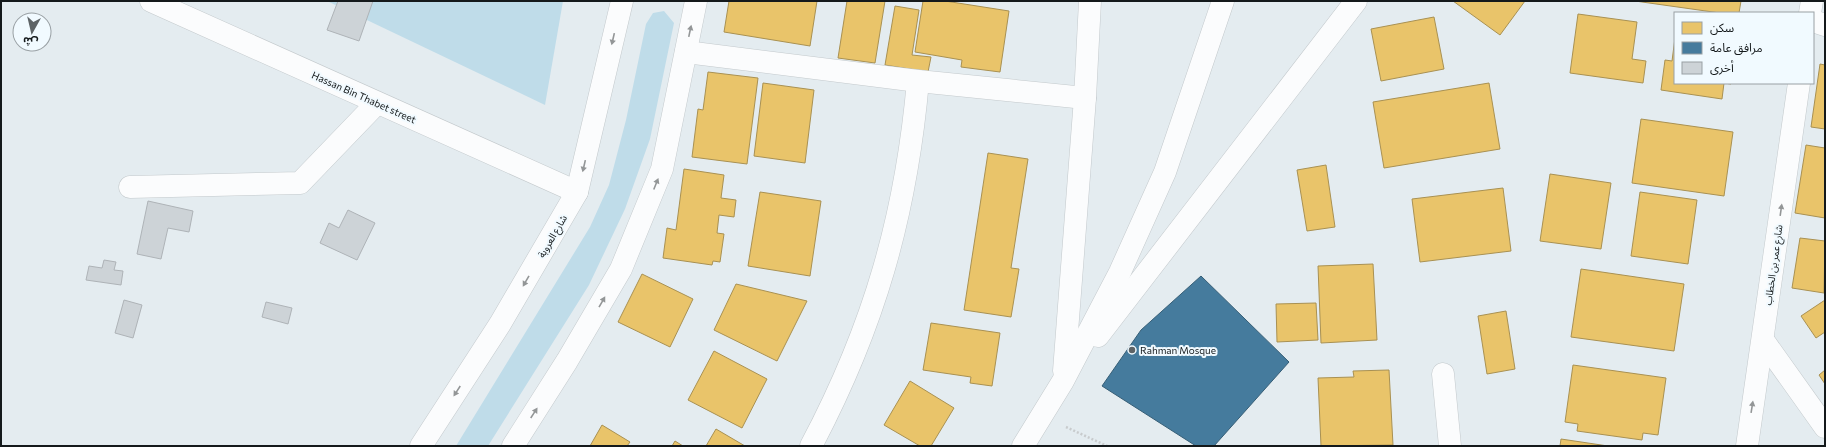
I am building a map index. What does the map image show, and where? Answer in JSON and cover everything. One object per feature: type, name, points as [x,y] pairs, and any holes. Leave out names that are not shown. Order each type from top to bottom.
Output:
[{"type":"street","name":"Hassan Bin Thabet street","points":[[151,1],[577,192]]},
{"type":"street","name":"شارع العروبة","points":[[421,446],[500,324],[577,192],[622,1]]},
{"type":"street","points":[[513,446],[568,361],[621,269],[662,169],[696,1]]},
{"type":"street","points":[[1064,381],[1085,98],[1090,1]]},
{"type":"street","points":[[1023,446],[1064,381],[1120,272],[1165,172],[1223,1]]},
{"type":"street","points":[[1064,381],[1356,1]]},
{"type":"street","points":[[1810,12],[1812,1]]},
{"type":"street","points":[[1814,21],[1825,25]]},
{"type":"street","points":[[686,52],[918,81],[1085,98]]},
{"type":"street","points":[[811,446],[831,408],[855,356],[891,248],[905,185],[913,135],[918,81]]},
{"type":"street","name":"شارع عمر بن الخطاب","points":[[1747,446],[1799,84]]},
{"type":"street","points":[[130,187],[300,183],[377,103]]},
{"type":"street","points":[[1763,340],[1825,428]]},
{"type":"street","points":[[1443,374],[1450,446]]},
{"type":"path","points":[[1042,416],[1107,446]]},
{"type":"shaded area","points":[[327,1],[563,1],[545,105]]},
{"type":"shaded area","points":[[664,11],[674,23],[650,139],[625,209],[589,285],[488,446],[456,446],[590,227],[609,185],[626,120],[646,24],[653,13]]},
{"type":"building: سكن","points":[[729,1],[817,1],[810,46],[724,32]]},
{"type":"building: سكن","points":[[847,1],[885,1],[875,63],[838,58]]},
{"type":"building: سكن","points":[[923,1],[945,1],[1009,11],[1000,72],[961,67],[962,60],[915,52]]},
{"type":"building: سكن","points":[[1453,1],[1525,1],[1500,35]]},
{"type":"building: سكن","points":[[1635,1],[1741,1],[1739,12],[1713,12]]},
{"type":"building: سكن","points":[[895,6],[919,10],[912,55],[931,57],[928,72],[885,65]]},
{"type":"building: سكن","points":[[1578,14],[1637,22],[1632,59],[1646,61],[1643,83],[1570,73]]},
{"type":"building: سكن","points":[[1434,17],[1444,69],[1381,81],[1371,29]]},
{"type":"building: سكن","points":[[1674,46],[1674,84],[1724,84],[1722,99],[1661,90],[1665,60],[1672,61]]},
{"type":"building: سكن","points":[[1820,64],[1825,65],[1825,129],[1811,127]]},
{"type":"building: سكن","points":[[708,72],[758,78],[747,164],[692,157],[698,109],[703,110]]},
{"type":"building: سكن","points":[[763,83],[814,90],[805,163],[754,156]]},
{"type":"building: سكن","points":[[1489,83],[1500,149],[1384,168],[1373,102]]},
{"type":"building: سكن","points":[[1641,119],[1733,132],[1724,196],[1632,183]]},
{"type":"building: سكن","points":[[1806,145],[1825,148],[1825,218],[1795,213]]},
{"type":"building: سكن","points":[[988,153],[1028,159],[1011,268],[1019,269],[1011,317],[964,310]]},
{"type":"building: سكن","points":[[1326,165],[1335,227],[1307,231],[1297,170]]},
{"type":"building: سكن","points":[[684,169],[724,175],[721,198],[736,200],[734,217],[719,215],[717,233],[724,234],[720,262],[713,261],[712,265],[663,258],[667,228],[676,230]]},
{"type":"building: سكن","points":[[1550,174],[1611,183],[1601,249],[1540,241]]},
{"type":"building: سكن","points":[[1503,188],[1511,251],[1420,262],[1412,199]]},
{"type":"building: سكن","points":[[760,192],[821,201],[810,276],[748,266]]},
{"type":"building: سكن","points":[[1640,192],[1697,200],[1688,264],[1631,256]]},
{"type":"building: سكن","points":[[1800,238],[1825,241],[1824,293],[1792,288]]},
{"type":"building: سكن","points":[[1373,264],[1377,340],[1321,343],[1318,266]]},
{"type":"building: سكن","points":[[1581,269],[1684,284],[1674,351],[1571,337]]},
{"type":"building: سكن","points":[[642,274],[693,299],[670,347],[618,322]]},
{"type":"building: سكن","points":[[736,284],[807,301],[777,361],[714,330]]},
{"type":"building: سكن","points":[[1825,300],[1825,332],[1816,338],[1801,316]]},
{"type":"building: سكن","points":[[1316,303],[1318,340],[1277,342],[1276,304]]},
{"type":"building: سكن","points":[[1506,311],[1515,369],[1487,374],[1478,316]]},
{"type":"building: سكن","points":[[931,323],[1000,333],[992,386],[970,383],[971,377],[923,370]]},
{"type":"building: سكن","points":[[714,351],[767,379],[742,428],[688,400]]},
{"type":"building: سكن","points":[[1573,365],[1666,378],[1658,435],[1643,433],[1642,440],[1577,431],[1578,424],[1565,422]]},
{"type":"building: سكن","points":[[1389,370],[1393,445],[1321,446],[1318,378],[1354,377],[1353,371]]},
{"type":"building: سكن","points":[[1825,370],[1825,384],[1819,375]]},
{"type":"building: سكن","points":[[910,381],[954,408],[931,446],[920,446],[884,425]]},
{"type":"building: سكن","points":[[602,425],[630,442],[627,446],[590,446]]},
{"type":"building: سكن","points":[[716,429],[745,446],[706,446]]},
{"type":"building: سكن","points":[[1561,439],[1608,446],[1560,446]]},
{"type":"building: سكن","points":[[675,441],[683,446],[672,446]]},
{"type":"building: مرافق عامة","points":[[1201,276],[1289,362],[1214,446],[1196,446],[1102,386],[1141,330]]},
{"type":"building: أخرى","points":[[338,1],[373,1],[359,41],[327,30]]},
{"type":"building: أخرى","points":[[148,201],[193,211],[189,232],[168,228],[161,259],[137,254]]},
{"type":"building: أخرى","points":[[348,210],[375,223],[357,260],[320,243],[329,223],[339,228]]},
{"type":"building: أخرى","points":[[104,260],[116,262],[114,270],[123,271],[121,285],[86,280],[89,266],[102,268]]},
{"type":"building: أخرى","points":[[124,300],[142,305],[133,338],[115,333]]},
{"type":"building: أخرى","points":[[266,302],[292,308],[288,324],[262,317]]},
{"type":"place","name":"Rahman Mosque","points":[[1132,350]]}]
